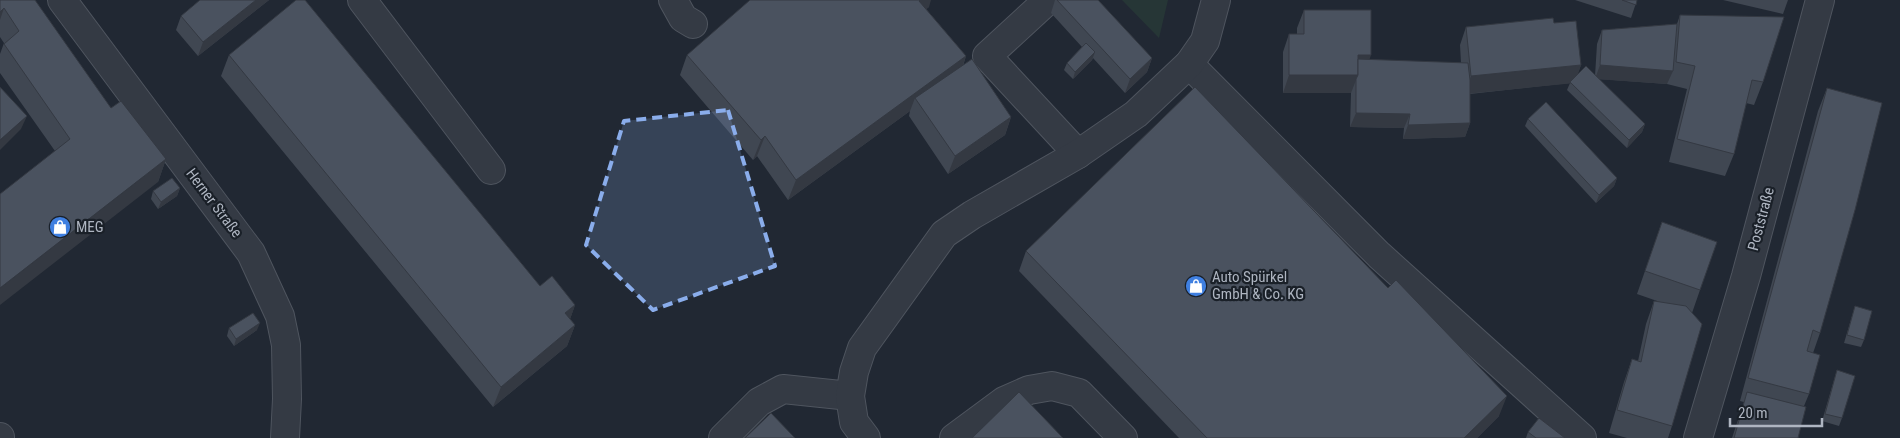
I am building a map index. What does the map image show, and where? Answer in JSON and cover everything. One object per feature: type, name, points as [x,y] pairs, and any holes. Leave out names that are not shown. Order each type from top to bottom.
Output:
[{"type":"street","name":"Herner Straße","points":[[62,0],[251,253],[280,316],[286,345],[287,400],[285,438]]},
{"type":"street","points":[[362,0],[491,170]]},
{"type":"street","points":[[674,0],[683,18],[694,24]]},
{"type":"street","points":[[1048,0],[987,56],[1078,154]]},
{"type":"street","points":[[866,438],[854,422],[850,396],[854,372],[862,348],[944,234],[972,214],[1078,154],[1136,114],[1189,64],[1205,41],[1216,0]]},
{"type":"street","name":"Poststraße","points":[[1698,438],[1746,276],[1820,0]]},
{"type":"street","points":[[1189,64],[1379,255],[1582,438]]},
{"type":"street","points":[[954,438],[1004,401],[1029,390],[1052,386],[1078,393],[1123,438]]},
{"type":"street","points":[[723,438],[760,402],[783,389],[850,396]]},
{"type":"highlighted area","points":[[728,110],[775,266],[653,310],[586,245],[624,121]]},
{"type":"shaded area","points":[[1122,0],[1168,0],[1159,38]]},
{"type":"building","points":[[0,0],[35,0],[111,108],[121,101],[166,159],[0,288],[0,194],[70,139],[4,44],[19,31],[4,8],[0,12]]},
{"type":"building","points":[[200,0],[256,0],[203,42],[181,16]]},
{"type":"building","points":[[296,0],[305,0],[540,286],[552,276],[575,305],[565,313],[575,325],[501,387],[229,55]]},
{"type":"building","points":[[750,0],[920,0],[966,56],[796,180],[765,136],[761,140],[687,55]]},
{"type":"building","points":[[1057,0],[1098,0],[1152,58],[1130,79]]},
{"type":"building","points":[[1622,0],[1637,0],[1636,5]]},
{"type":"building","points":[[1304,10],[1371,10],[1371,55],[1358,55],[1358,75],[1289,75],[1289,34],[1304,34]]},
{"type":"building","points":[[1680,15],[1784,17],[1763,82],[1752,80],[1734,154],[1677,139],[1695,66],[1676,62]]},
{"type":"building","points":[[1553,18],[1554,23],[1576,21],[1581,65],[1471,76],[1466,27]]},
{"type":"building","points":[[1677,24],[1673,71],[1600,65],[1602,30]]},
{"type":"building","points":[[1086,43],[1095,52],[1075,72],[1067,63]]},
{"type":"building","points":[[972,59],[1011,117],[955,156],[915,98]]},
{"type":"building","points":[[1358,59],[1468,63],[1470,123],[1408,125],[1410,114],[1356,113]]},
{"type":"building","points":[[1586,66],[1645,124],[1629,140],[1570,82]]},
{"type":"building","points":[[0,87],[27,116],[0,140]]},
{"type":"building","name":"Auto Spürkel GmbH & Co. KG","points":[[1195,87],[1388,288],[1396,280],[1507,396],[1464,438],[1207,438],[1026,251]]},
{"type":"building","points":[[1827,88],[1882,103],[1855,210],[1820,333],[1813,330],[1807,351],[1820,355],[1809,394],[1748,378]]},
{"type":"building","points":[[1546,102],[1617,178],[1599,195],[1528,119]]},
{"type":"building","points":[[172,178],[180,188],[161,202],[153,191]]},
{"type":"building","points":[[1662,222],[1717,242],[1700,290],[1645,271]]},
{"type":"building","points":[[1654,301],[1686,306],[1702,324],[1672,426],[1617,410],[1632,359],[1641,362]]},
{"type":"building","points":[[1855,306],[1872,311],[1864,340],[1847,335]]},
{"type":"building","points":[[253,313],[260,323],[236,339],[229,328]]},
{"type":"building","points":[[1837,370],[1855,376],[1842,418],[1825,414]]},
{"type":"building","points":[[1019,392],[1063,438],[972,438]]},
{"type":"building","points":[[1747,392],[1806,407],[1798,438],[1734,438]]},
{"type":"building","points":[[771,413],[795,438],[745,438]]},
{"type":"building","points":[[1539,418],[1565,438],[1536,438],[1528,432]]},
{"type":"place","name":"MEG","points":[[60,227]]},
{"type":"place","name":"Auto Spürkel GmbH & Co. KG","points":[[1196,286]]}]
